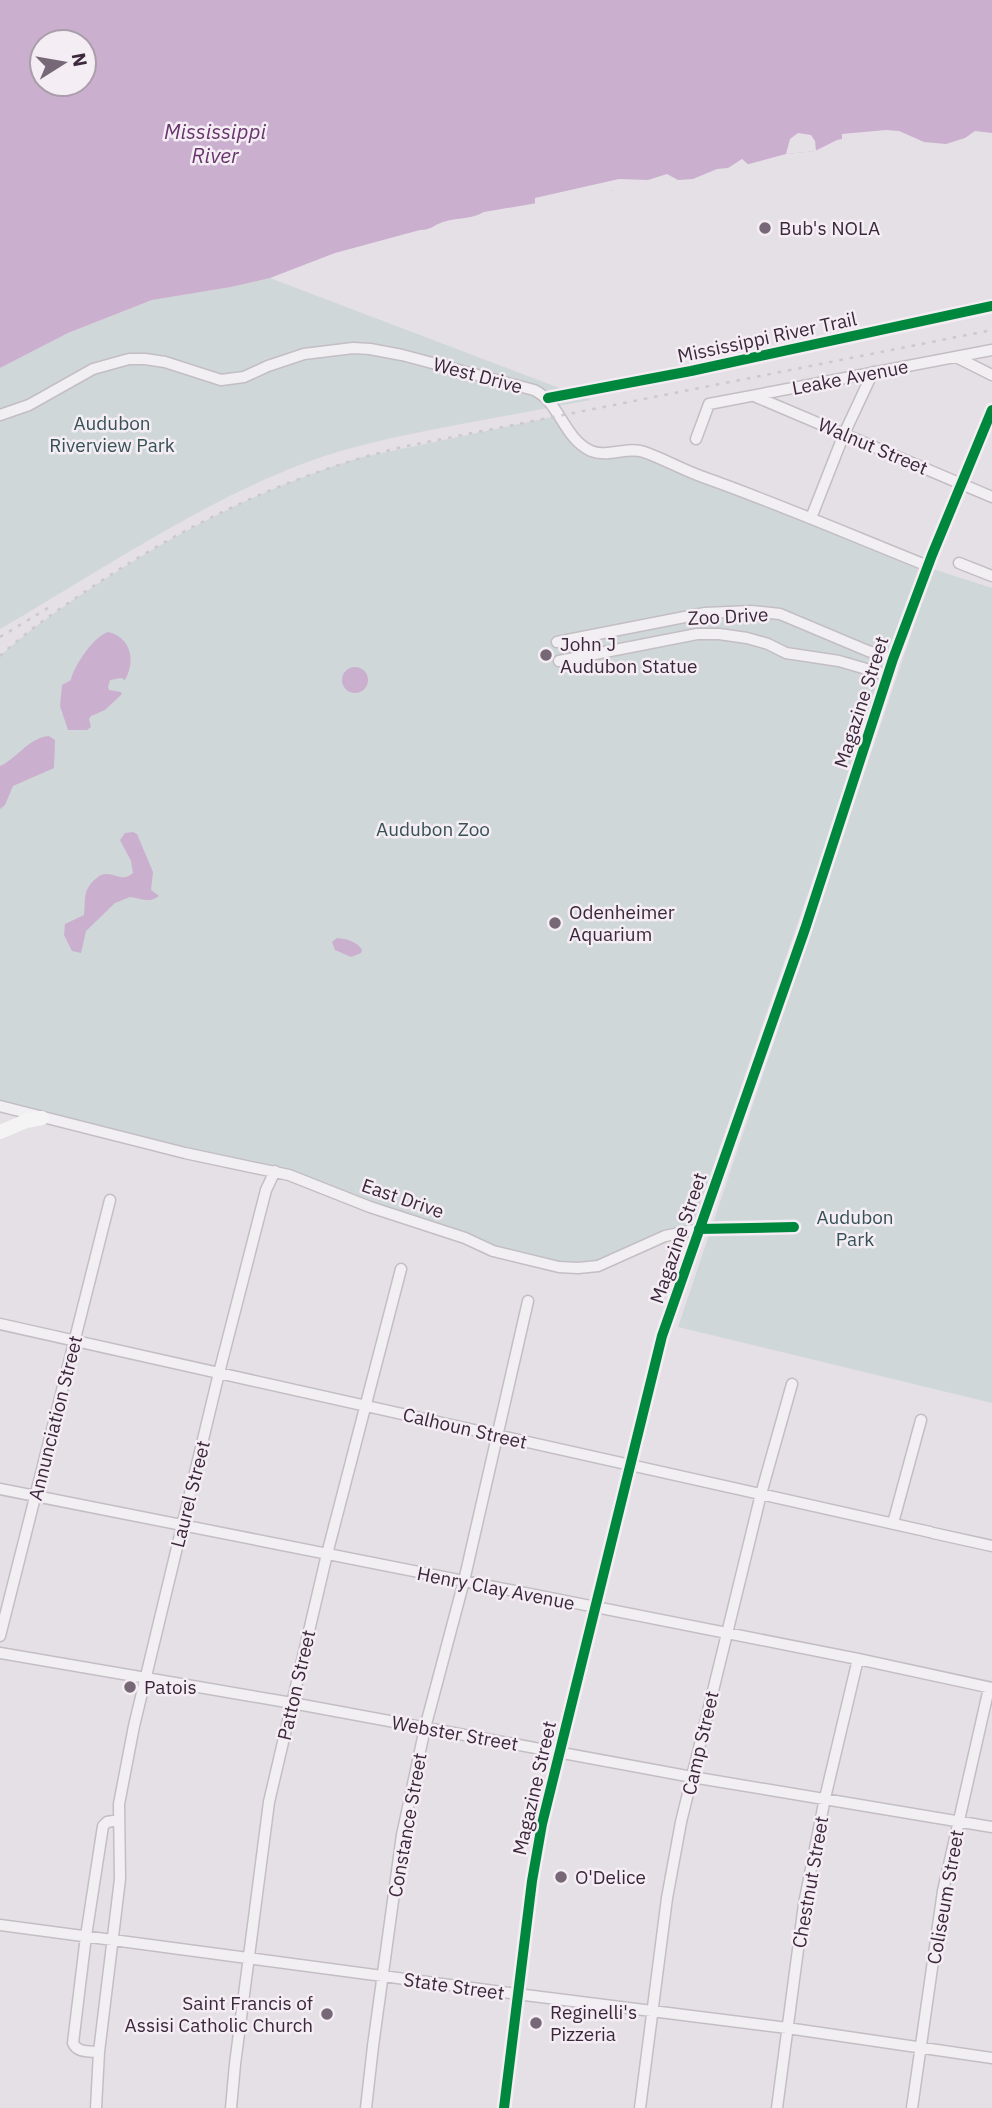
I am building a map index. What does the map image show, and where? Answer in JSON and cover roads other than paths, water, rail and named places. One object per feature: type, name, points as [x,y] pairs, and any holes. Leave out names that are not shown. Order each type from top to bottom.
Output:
[{"type":"street","name":"West Drive","points":[[0,415],[29,405],[93,369],[129,359],[165,362],[221,380],[244,377],[304,354],[353,348],[370,349],[534,390],[548,398],[560,420],[577,441],[594,452],[642,451],[928,566]]},
{"type":"street","name":"Leake Avenue","points":[[696,439],[709,404],[992,350]]},
{"type":"street","points":[[956,357],[992,375]]},
{"type":"street","points":[[811,518],[844,434],[873,372]]},
{"type":"street","name":"Walnut Street","points":[[754,396],[992,497]]},
{"type":"street","name":"Magazine Street","points":[[504,2108],[532,1881],[559,1752],[662,1336],[805,929],[887,675],[992,410]]},
{"type":"street","points":[[959,563],[992,576]]},
{"type":"street","name":"Zoo Drive","points":[[557,642],[705,613],[751,611],[780,614],[867,651],[893,659]]},
{"type":"street","name":"Zoo Drive","points":[[559,661],[697,634],[719,634],[747,638],[786,653],[839,661],[887,675]]},
{"type":"street","name":"East Drive","points":[[0,1107],[185,1153],[275,1171],[381,1211],[466,1238],[493,1251],[559,1267],[598,1266],[665,1236],[699,1229]]},
{"type":"street","points":[[0,1132],[41,1118]]},
{"type":"street","name":"Laurel Street","points":[[96,2108],[99,2052],[120,1879],[119,1804],[134,1726],[219,1373],[267,1190],[275,1171]]},
{"type":"street","name":"Annunciation Street","points":[[0,1636],[110,1200]]},
{"type":"street","name":"Patton Street","points":[[231,2108],[234,2064],[270,1802],[327,1554],[401,1269]]},
{"type":"street","name":"Constance Street","points":[[366,2108],[402,1835],[425,1728],[464,1581],[528,1301]]},
{"type":"street","name":"Calhoun Street","points":[[0,1324],[992,1546]]},
{"type":"street","name":"Camp Street","points":[[640,2108],[667,1898],[681,1822],[761,1494],[792,1384]]},
{"type":"street","points":[[893,1523],[921,1420]]},
{"type":"street","name":"Henry Clay Avenue","points":[[0,1489],[858,1659],[990,1688]]},
{"type":"street","name":"Webster Street","points":[[0,1653],[292,1703],[692,1777],[992,1827]]},
{"type":"street","name":"Chestnut Street","points":[[777,2108],[804,1904],[825,1798],[858,1659]]},
{"type":"street","name":"Coliseum Street","points":[[912,2108],[943,1891],[990,1688]]},
{"type":"street","name":"Laurel Street","points":[[99,2052],[79,2050],[73,2043],[103,1826],[107,1822],[118,1820]]},
{"type":"street","name":"State Street","points":[[0,1925],[787,2028],[992,2058]]},
{"type":"water","name":"Mississippi River","points":[[0,0],[992,0],[992,141],[979,141],[945,152],[896,138],[867,134],[837,140],[815,151],[786,154],[749,164],[718,177],[650,184],[484,212],[335,253],[270,278],[152,300],[68,333],[0,368]]},
{"type":"water","points":[[108,632],[122,639],[131,658],[125,680],[110,680],[108,687],[109,690],[122,694],[105,710],[91,716],[91,727],[87,730],[68,730],[60,706],[62,685],[71,680],[76,667],[91,645]]},
{"type":"water","points":[[355,667],[364,671],[368,680],[364,689],[355,693],[346,689],[342,680],[346,671]]},
{"type":"water","points":[[49,736],[55,740],[54,768],[13,786],[5,805],[0,809],[0,766],[35,740]]},
{"type":"water","points":[[125,833],[137,834],[153,872],[151,890],[159,896],[148,900],[130,897],[115,903],[86,931],[81,953],[72,951],[64,935],[65,924],[84,915],[85,896],[91,883],[103,874],[123,877],[133,873],[131,861],[120,840]]},
{"type":"water","points":[[337,938],[354,943],[360,947],[361,953],[351,957],[335,950],[332,942]]},
{"type":"railway","points":[[0,656],[34,627],[70,602],[167,541],[243,502],[321,471],[402,447],[992,330]]},
{"type":"railway","points":[[0,637],[48,608]]},
{"type":"place","name":"Bub's NOLA","points":[[765,228]]},
{"type":"place","name":"John J Audubon Statue","points":[[546,655]]},
{"type":"place","name":"Odenheimer Aquarium","points":[[555,923]]},
{"type":"place","name":"Patois","points":[[130,1687]]},
{"type":"place","name":"O'Delice","points":[[561,1877]]},
{"type":"place","name":"Saint Francis of Assisi Catholic Church","points":[[327,2014]]},
{"type":"place","name":"Reginelli's Pizzeria","points":[[536,2023]]},
{"type":"park label","name":"Audubon Riverview Park","points":[[112,434]]},
{"type":"park label","name":"Audubon Zoo","points":[[433,829]]},
{"type":"park label","name":"Audubon Park","points":[[855,1228]]}]
